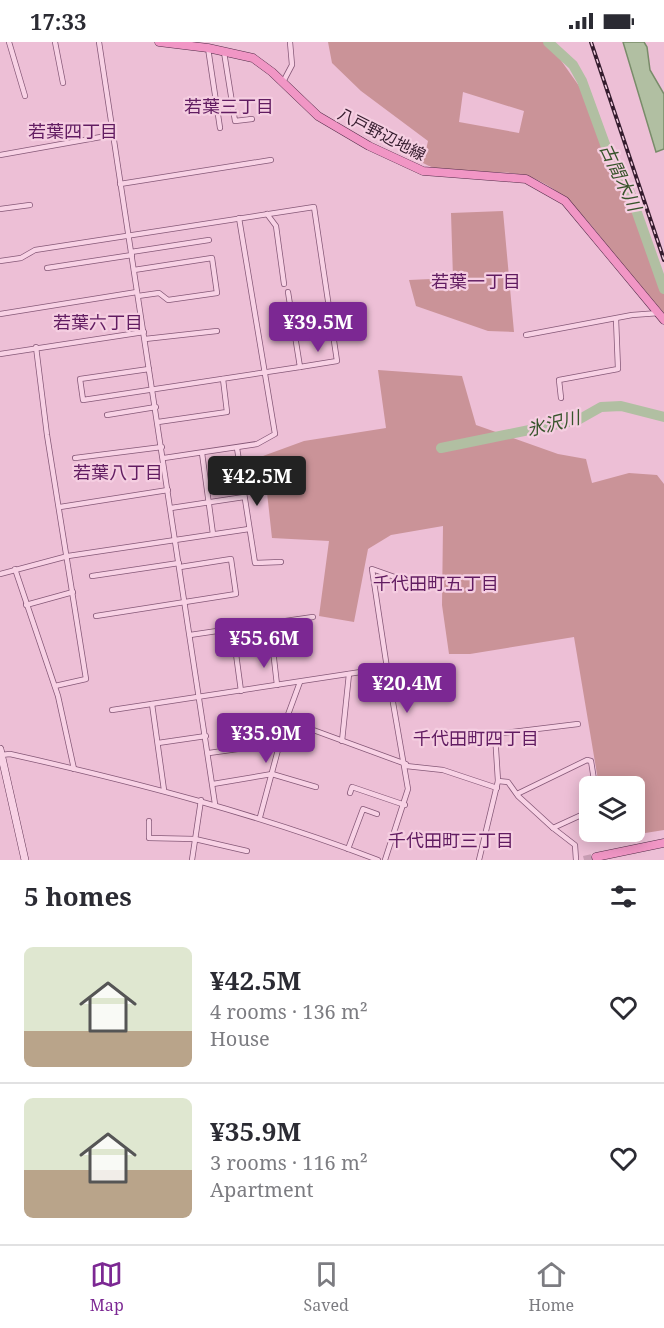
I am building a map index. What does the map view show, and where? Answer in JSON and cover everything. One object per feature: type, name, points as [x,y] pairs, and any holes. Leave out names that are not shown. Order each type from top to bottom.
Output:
[{"type":"main road","name":"八戸野辺地線","points":[[159,42],[223,50],[253,58],[318,117],[369,146],[423,171],[526,179],[566,201],[662,317]]},
{"type":"main road","points":[[596,857],[664,843]]},
{"type":"street","points":[[9,42],[25,96]]},
{"type":"street","points":[[55,42],[63,83]]},
{"type":"street","points":[[99,42],[215,804]]},
{"type":"street","points":[[282,82],[292,65],[290,42]]},
{"type":"street","points":[[208,48],[220,128]]},
{"type":"street","points":[[223,50],[235,121],[252,119]]},
{"type":"street","points":[[0,155],[112,135]]},
{"type":"street","points":[[120,184],[271,160]]},
{"type":"street","points":[[0,209],[30,205]]},
{"type":"street","points":[[0,261],[21,258],[35,250],[314,207],[337,361],[83,400],[80,379],[149,369]]},
{"type":"street","points":[[267,214],[276,226],[284,284]]},
{"type":"street","points":[[164,458],[257,444],[275,434],[239,218]]},
{"type":"street","points":[[47,268],[209,240]]},
{"type":"street","points":[[0,314],[138,294],[159,293],[168,300],[217,293],[212,258],[134,270]]},
{"type":"street","points":[[288,292],[300,367]]},
{"type":"street","points":[[526,335],[616,319],[662,317]]},
{"type":"street","points":[[561,398],[559,380],[618,369],[616,319]]},
{"type":"street","points":[[145,339],[218,331]]},
{"type":"street","points":[[0,354],[144,332]]},
{"type":"street","points":[[36,347],[47,435],[86,679],[55,686]]},
{"type":"street","points":[[158,422],[227,412],[223,379]]},
{"type":"street","points":[[107,415],[156,407]]},
{"type":"street","points":[[75,458],[162,447]]},
{"type":"street","points":[[237,448],[255,563],[281,562]]},
{"type":"street","points":[[202,453],[213,534]]},
{"type":"street","points":[[60,507],[168,490]]},
{"type":"street","points":[[171,508],[244,497]]},
{"type":"street","points":[[0,574],[68,556],[176,542],[249,529]]},
{"type":"street","points":[[92,576],[231,560],[236,594],[96,616]]},
{"type":"street","points":[[15,569],[55,686],[74,769]]},
{"type":"street","points":[[385,860],[405,805],[408,789],[406,765],[387,668],[372,569],[426,588]]},
{"type":"street","points":[[27,605],[73,592]]},
{"type":"street","points":[[190,635],[313,617]]},
{"type":"street","points":[[273,650],[277,685]]},
{"type":"street","points":[[236,654],[241,691]]},
{"type":"street","points":[[112,710],[387,668]]},
{"type":"street","points":[[342,741],[348,674]]},
{"type":"street","points":[[260,817],[286,720],[300,682]]},
{"type":"street","points":[[152,704],[164,790]]},
{"type":"street","points":[[286,720],[406,765],[443,770],[496,788]]},
{"type":"street","points":[[479,860],[498,781],[495,734],[578,724]]},
{"type":"street","points":[[158,743],[206,736]]},
{"type":"street","points":[[208,753],[280,742]]},
{"type":"street","points":[[25,860],[1,752],[215,804],[260,817],[378,860]]},
{"type":"street","points":[[517,794],[587,760],[591,761],[593,776]]},
{"type":"street","points":[[213,784],[272,774],[316,787]]},
{"type":"street","points":[[498,781],[508,782],[517,794],[553,828],[575,845],[576,860]]},
{"type":"street","points":[[350,793],[352,787],[405,805]]},
{"type":"street","points":[[192,860],[201,800]]},
{"type":"street","points":[[348,849],[363,809],[377,814]]},
{"type":"street","points":[[553,828],[579,816]]},
{"type":"street","points":[[149,820],[149,838],[195,839],[247,851]]},
{"type":"shaded area","points":[[328,42],[548,42],[591,103],[614,153],[664,294],[664,314],[632,279],[584,217],[548,185],[514,173],[448,171],[423,163],[428,141],[361,91],[332,63]],"holes":[[[463,92],[524,111],[519,133],[459,122]]]},
{"type":"shaded area","points":[[623,42],[644,42],[647,47],[650,70],[664,94],[664,149],[656,152]]},
{"type":"shaded area","points":[[503,211],[514,332],[488,331],[416,306],[409,280],[453,278],[451,213]]},
{"type":"shaded area","points":[[378,370],[462,376],[476,425],[558,454],[586,459],[592,483],[629,473],[657,475],[664,484],[664,830],[645,833],[645,776],[597,776],[574,637],[470,654],[449,654],[442,605],[443,526],[391,535],[368,549],[354,622],[319,616],[329,541],[272,538],[263,456],[304,441],[386,428]]},
{"type":"waterway","name":"古間木川","points":[[548,42],[573,65],[582,81],[614,169],[629,190],[664,289]]},
{"type":"waterway","name":"氷沢川","points":[[441,448],[578,420],[601,407],[621,406],[664,417]]},
{"type":"tunnel","points":[[584,860],[596,857]]},
{"type":"railway","points":[[591,42],[664,260]]},
{"type":"district","name":"若葉三丁目","points":[[229,106]]},
{"type":"district","name":"若葉四丁目","points":[[73,131]]},
{"type":"district","name":"若葉一丁目","points":[[476,281]]},
{"type":"district","name":"若葉六丁目","points":[[98,322]]},
{"type":"district","name":"若葉八丁目","points":[[118,472]]},
{"type":"district","name":"千代田町五丁目","points":[[436,583]]},
{"type":"district","name":"千代田町四丁目","points":[[476,738]]},
{"type":"district","name":"千代田町三丁目","points":[[451,840]]}]
